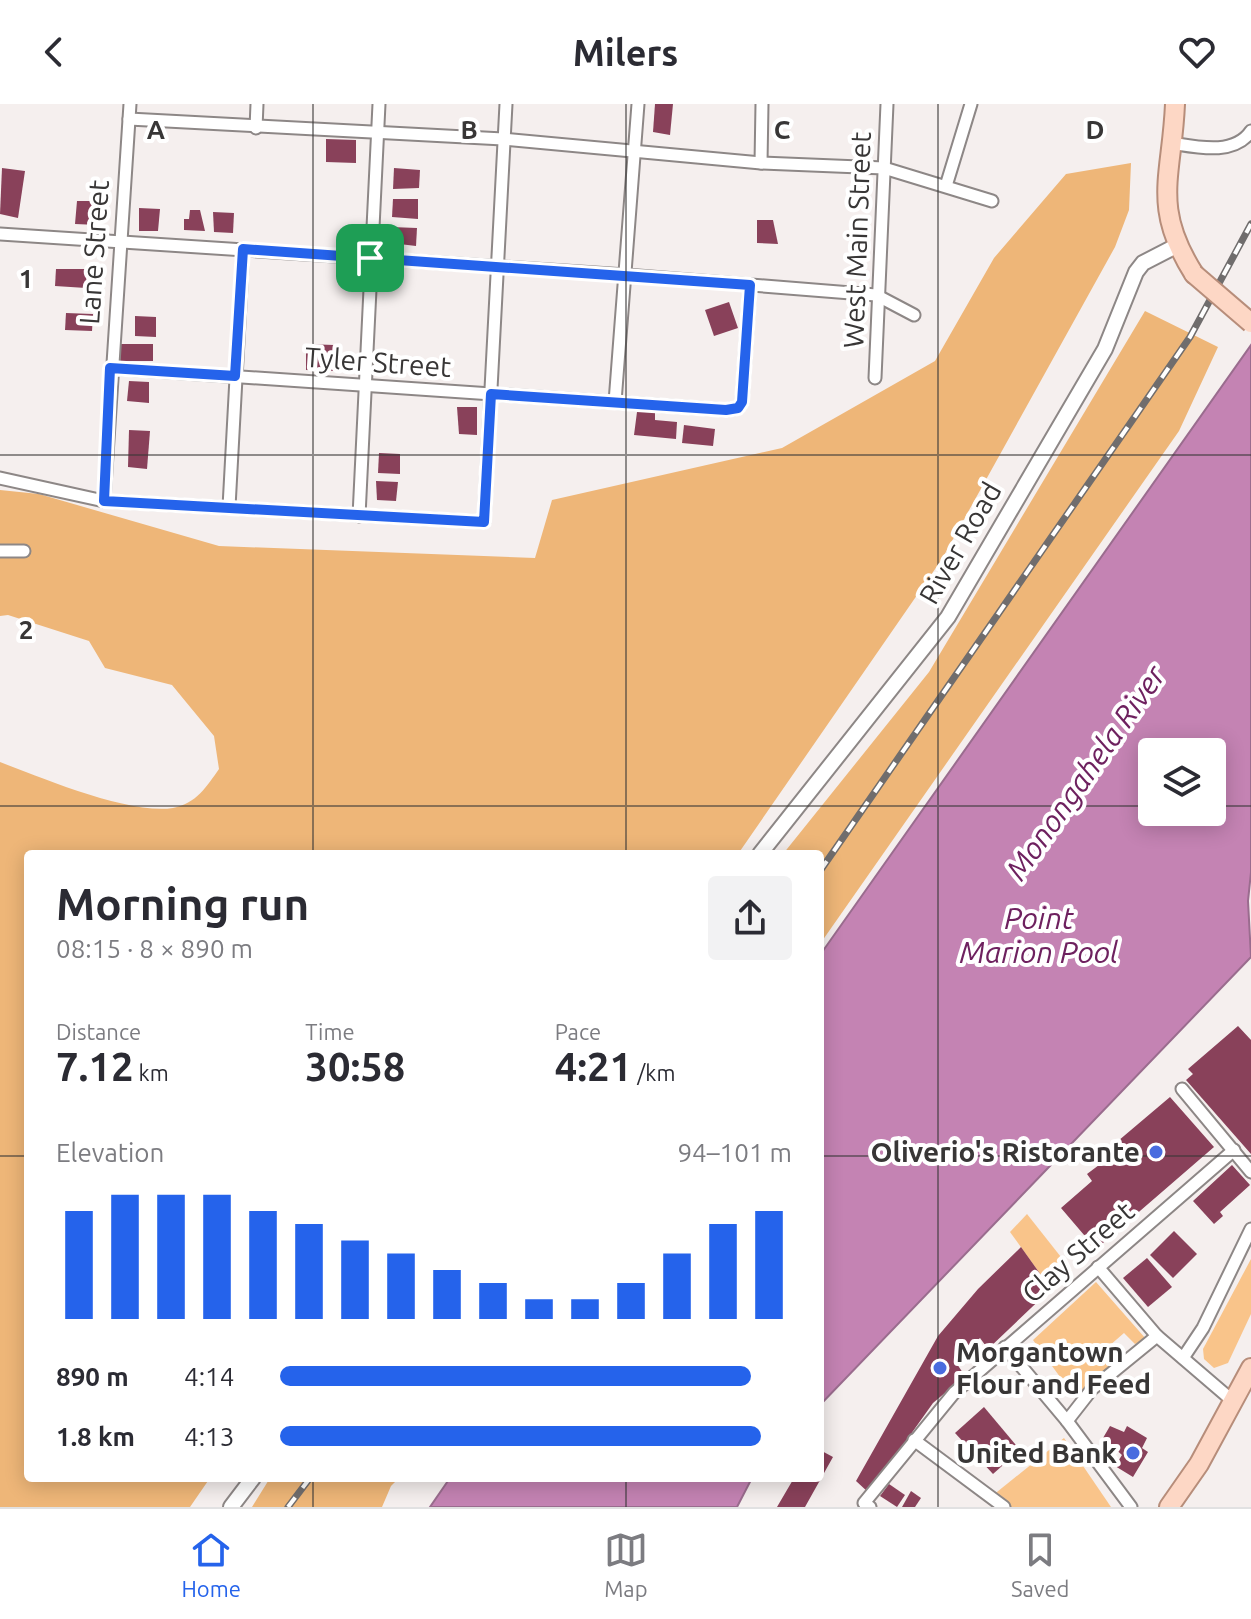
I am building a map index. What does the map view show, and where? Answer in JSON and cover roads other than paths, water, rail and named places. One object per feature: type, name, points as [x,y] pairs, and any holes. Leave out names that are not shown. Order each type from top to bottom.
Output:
[{"type":"main road","points":[[1175,104],[1166,196],[1167,220],[1176,246],[1194,274],[1251,323]]},
{"type":"main road","points":[[1169,1507],[1199,1464],[1251,1368]]},
{"type":"street","name":"Lane Street","points":[[104,501],[118,243],[130,104]]},
{"type":"street","points":[[256,128],[257,104]]},
{"type":"street","points":[[359,516],[379,104]]},
{"type":"street","points":[[0,478],[104,501],[484,522],[506,104]]},
{"type":"street","points":[[615,402],[638,104]]},
{"type":"street","points":[[761,163],[762,104]]},
{"type":"street","name":"West Main Street","points":[[875,378],[876,295],[887,104]]},
{"type":"street","points":[[946,186],[971,104]]},
{"type":"street","points":[[129,119],[503,139],[761,163],[884,168],[992,201]]},
{"type":"street","points":[[1171,143],[1226,147],[1246,139],[1251,131]]},
{"type":"street","points":[[0,234],[626,275],[876,295],[914,315]]},
{"type":"street","name":"River Road","points":[[763,850],[941,626],[1105,349],[1136,272],[1143,263],[1176,246]]},
{"type":"street","points":[[229,507],[243,249]]},
{"type":"street","name":"Tyler Street","points":[[110,368],[738,408],[746,381],[750,285]]},
{"type":"street","points":[[0,551],[24,551]]},
{"type":"street","points":[[1182,1089],[1251,1172]]},
{"type":"street","name":"Clay Street","points":[[867,1505],[914,1440],[954,1393],[1234,1150]]},
{"type":"street","points":[[1183,1358],[1203,1328],[1251,1229]]},
{"type":"street","points":[[1098,1267],[1157,1336],[1234,1402]]},
{"type":"street","points":[[1067,1421],[1092,1389],[1157,1336]]},
{"type":"street","points":[[1005,1347],[1067,1421],[1131,1507]]},
{"type":"street","points":[[914,1440],[1004,1507]]},
{"type":"street","points":[[231,1507],[250,1482]]},
{"type":"water","name":"Point Marion Pool","points":[[1251,345],[1251,872],[1248,901],[1251,957],[824,1401],[824,949]]},
{"type":"water","points":[[447,1482],[750,1482],[737,1507],[430,1507]]},
{"type":"railway","points":[[824,865],[1190,337],[1251,224]]},
{"type":"railway","points":[[288,1507],[307,1482]]},
{"type":"place","name":"Oliverio's Ristorante","points":[[1156,1152]]},
{"type":"place","name":"Morgantown Flour and Feed","points":[[940,1368]]},
{"type":"place","name":"United Bank","points":[[1133,1453]]},
{"type":"water label","name":"Monongahela River","points":[[1086,773]]}]
